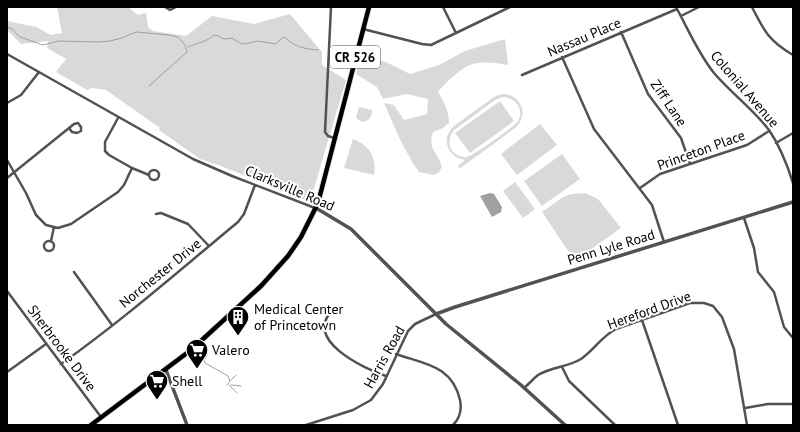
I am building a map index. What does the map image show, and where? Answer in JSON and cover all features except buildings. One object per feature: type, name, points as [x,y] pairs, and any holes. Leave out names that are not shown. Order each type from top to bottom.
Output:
[{"type":"main road","name":"CR 526","points":[[91,425],[191,350],[245,301],[274,272],[301,238],[316,208],[369,7]]},
{"type":"street","points":[[165,7],[170,10],[176,7]]},
{"type":"street","points":[[332,7],[324,129],[326,134],[334,138]]},
{"type":"street","points":[[443,7],[456,33]]},
{"type":"street","points":[[363,29],[427,45],[436,43],[510,7]]},
{"type":"street","points":[[681,16],[699,7]]},
{"type":"street","points":[[752,7],[767,35],[777,45],[793,54]]},
{"type":"street","name":"Colonial Avenue","points":[[676,8],[701,53],[714,72],[769,131],[785,160],[793,183]]},
{"type":"street","name":"Nassau Place","points":[[522,74],[676,8]]},
{"type":"street","name":"Ziff Lane","points":[[620,32],[648,94],[681,138],[690,164]]},
{"type":"street","name":"Clarksville Road","points":[[7,54],[118,118],[207,166],[316,208],[345,225],[358,235],[436,314],[524,388],[565,425]]},
{"type":"street","points":[[562,58],[594,129],[640,188],[654,210],[664,242]]},
{"type":"street","points":[[7,103],[21,95],[39,72]]},
{"type":"street","points":[[118,118],[105,142],[104,148],[109,155],[132,168],[149,175],[154,181],[158,179],[159,176],[158,172],[154,170],[149,175]]},
{"type":"street","points":[[7,178],[15,172],[69,128],[74,124],[78,123],[81,127],[80,131],[77,133],[72,132],[69,128]]},
{"type":"street","name":"Princeton Place","points":[[640,188],[660,174],[747,145],[769,131]]},
{"type":"street","points":[[776,143],[793,133]]},
{"type":"street","points":[[7,160],[15,172],[36,215],[42,222],[54,227],[62,228],[71,224],[118,192],[124,185],[132,168]]},
{"type":"street","name":"Norchester Drive","points":[[61,364],[112,325],[241,218],[255,185]]},
{"type":"street","name":"Penn Lyle Road","points":[[436,314],[793,202]]},
{"type":"street","points":[[156,214],[161,213],[188,224],[209,246]]},
{"type":"street","points":[[744,218],[754,248],[758,272],[774,292],[784,327],[793,338]]},
{"type":"street","points":[[51,241],[54,227]]},
{"type":"street","points":[[74,272],[112,325]]},
{"type":"street","name":"Sherbrooke Drive","points":[[7,291],[101,418]]},
{"type":"street","name":"Hereford Drive","points":[[524,388],[538,375],[574,362],[586,355],[611,332],[694,302],[704,303],[716,309],[722,317],[734,349],[745,408],[746,425]]},
{"type":"street","points":[[334,309],[326,323],[326,332],[331,342],[340,353],[351,360],[386,376]]},
{"type":"street","name":"Harris Road","points":[[306,425],[354,410],[365,404],[379,390],[405,335],[411,327],[436,314]]},
{"type":"street","points":[[642,320],[678,425]]},
{"type":"street","points":[[7,372],[46,344]]},
{"type":"street","points":[[396,354],[431,365],[443,372],[451,381],[457,392],[461,408],[459,416],[453,425]]},
{"type":"street","points":[[562,366],[569,381],[615,425]]},
{"type":"street","points":[[166,370],[187,425]]},
{"type":"street","points":[[745,408],[768,404],[793,404]]},
{"type":"shaded area","points":[[57,7],[128,7],[138,15],[146,13],[148,27],[153,31],[186,36],[212,16],[254,24],[290,14],[322,52],[322,65],[346,80],[310,202],[200,159],[159,130],[160,128],[106,90],[92,88],[87,90],[56,72],[66,59],[47,48],[48,41],[21,44],[7,30],[7,21],[36,27],[51,35],[62,33]]},
{"type":"shaded area","points":[[505,39],[508,65],[486,62],[473,64],[454,75],[438,92],[447,110],[449,123],[443,128],[433,132],[431,143],[442,167],[439,172],[434,175],[419,172],[404,147],[384,103],[394,105],[404,120],[427,114],[428,99],[407,94],[383,99],[377,87],[356,74],[361,56],[386,62],[410,74],[439,65],[465,51]]},
{"type":"shaded area","points":[[502,94],[509,95],[518,101],[522,112],[520,123],[459,169],[458,166],[465,160],[454,156],[450,152],[447,137],[454,126],[494,97]],"holes":[[[503,97],[515,102],[519,108],[520,117],[515,124],[493,141],[467,157],[462,157],[451,149],[450,137],[453,131],[495,100]]]},
{"type":"shaded area","points":[[500,101],[514,121],[470,153],[455,133]]},
{"type":"shaded area","points":[[359,107],[372,110],[369,119],[363,122],[356,118]]},
{"type":"shaded area","points":[[540,124],[557,145],[517,175],[501,154]]},
{"type":"shaded area","points":[[353,139],[364,145],[371,153],[375,169],[374,175],[344,168]]},
{"type":"shaded area","points":[[562,154],[580,179],[542,206],[524,181]]},
{"type":"shaded area","points":[[515,182],[535,209],[523,218],[503,191]]},
{"type":"shaded area","points":[[490,193],[494,194],[502,207],[501,212],[492,217],[480,196]]},
{"type":"shaded area","points":[[585,193],[598,199],[621,228],[580,257],[573,258],[542,212],[563,197],[571,194]]},
{"type":"waterway","points":[[7,27],[12,29],[20,37],[43,45],[59,41],[110,41],[136,32],[178,37],[185,45],[187,52],[149,86]]},
{"type":"waterway","points":[[188,47],[205,41],[214,35],[223,39],[232,38],[245,44],[257,41],[276,44],[283,37],[300,47],[318,50]]},
{"type":"waterway","points":[[207,355],[204,361],[205,363],[228,376],[230,381]]},
{"type":"waterway","points":[[227,385],[236,375]]},
{"type":"waterway","points":[[229,385],[237,393]]},
{"type":"waterway","points":[[231,385],[241,386]]},
{"type":"place","name":"Medical Center of Princetown","points":[[238,336]]},
{"type":"place","name":"Valero","points":[[197,370]]},
{"type":"place","name":"Shell","points":[[157,400]]}]
